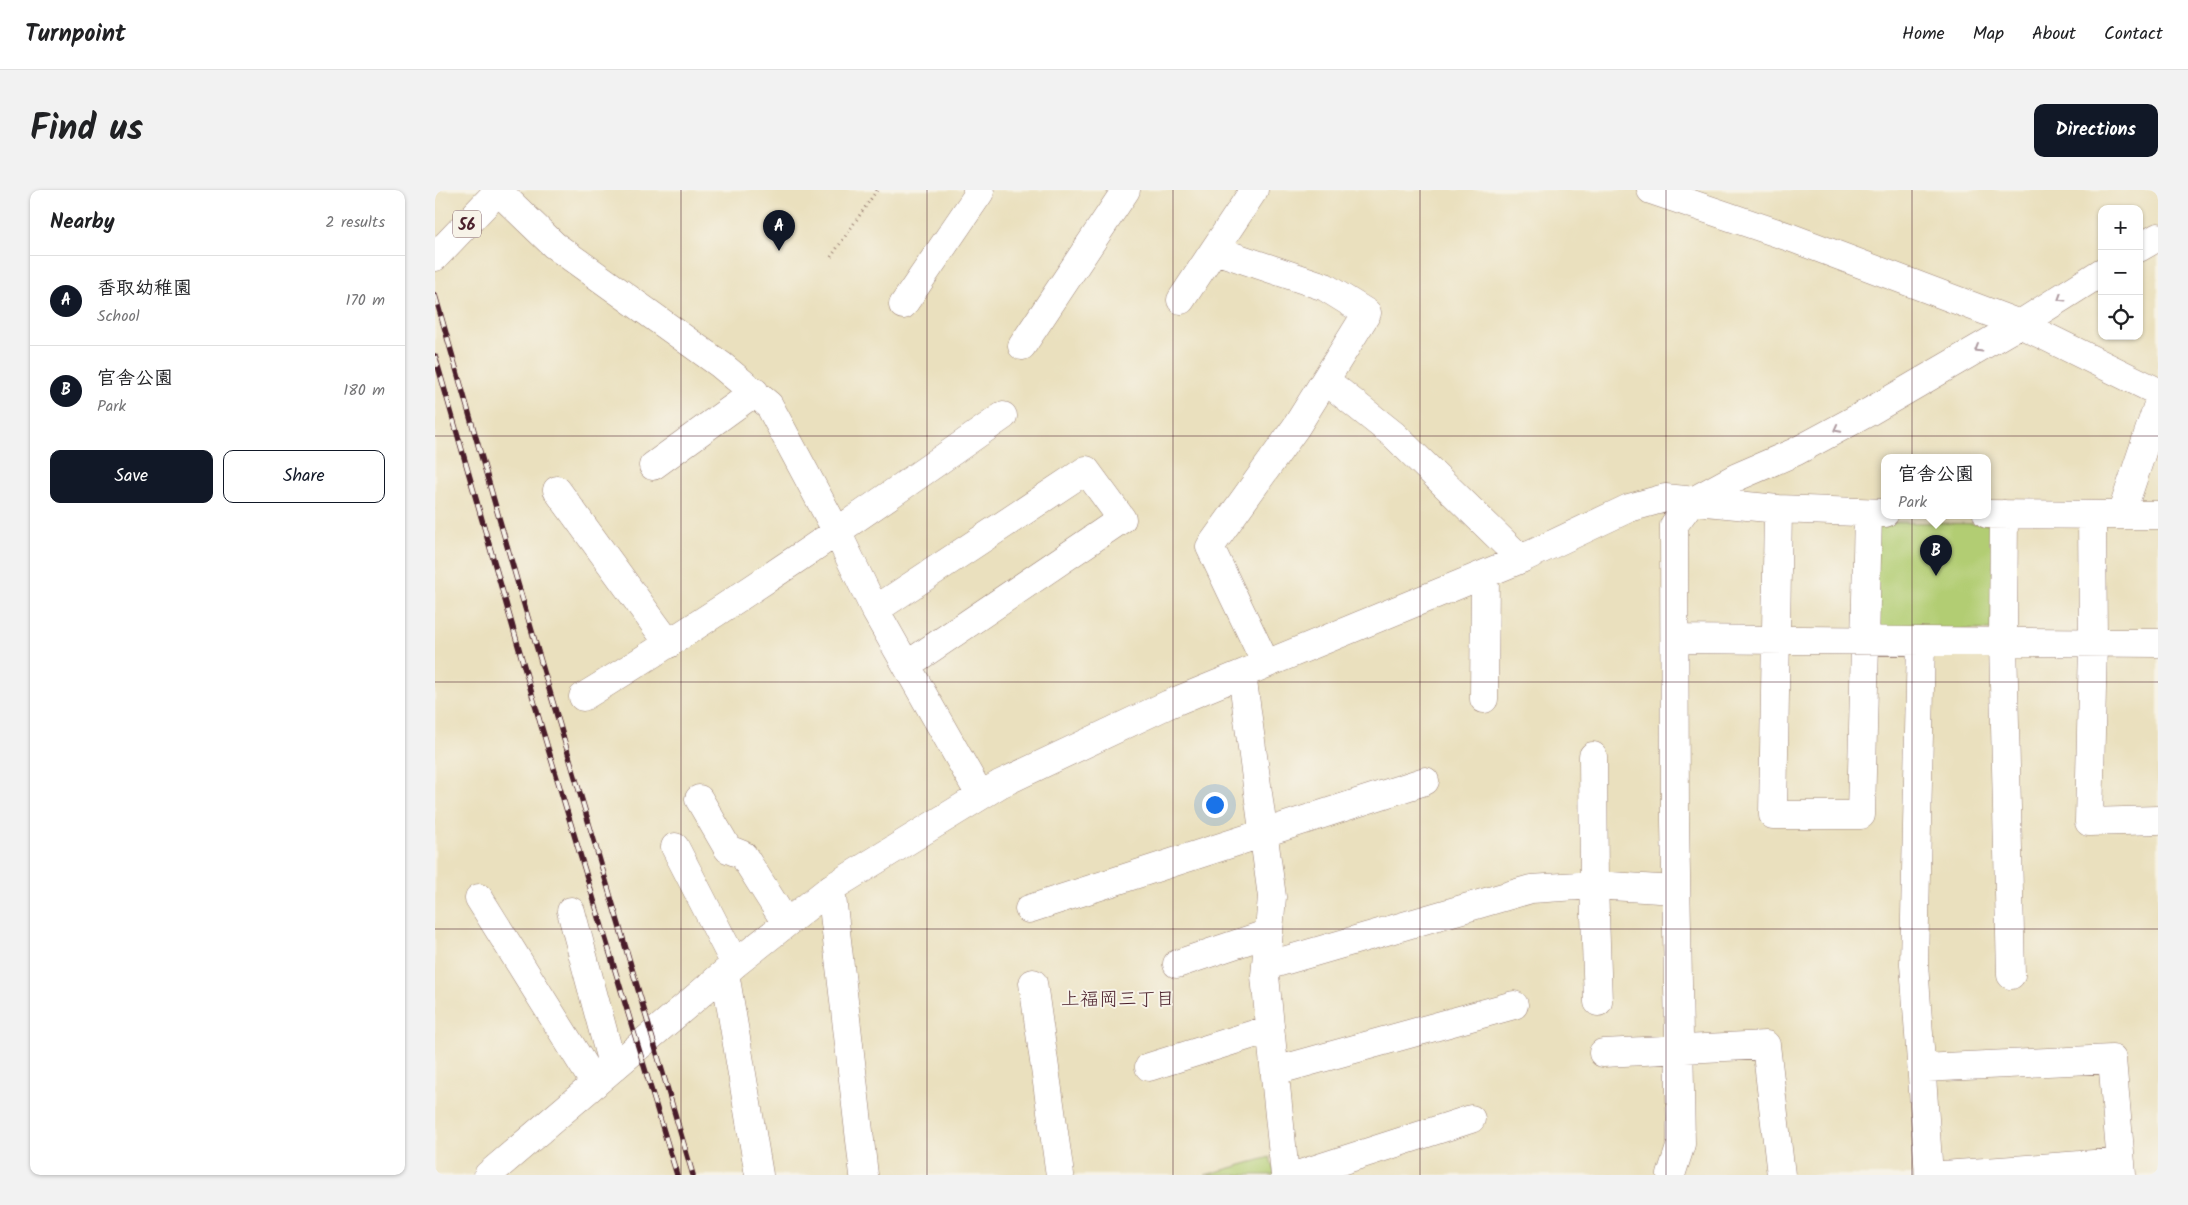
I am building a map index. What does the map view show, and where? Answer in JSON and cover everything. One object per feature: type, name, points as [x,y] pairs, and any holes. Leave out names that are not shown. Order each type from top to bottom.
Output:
[{"type":"street","points":[[903,305],[980,192],[977,190]]},
{"type":"street","points":[[1022,346],[1126,190]]},
{"type":"street","points":[[1181,300],[1254,190]]},
{"type":"street","points":[[1651,190],[1691,195],[1792,238],[2020,324],[2158,392]]},
{"type":"street","points":[[499,191],[554,245],[721,365],[769,405],[837,532],[875,610],[980,795]]},
{"type":"street","name":"56","points":[[435,257],[499,191]]},
{"type":"street","points":[[2143,245],[2158,236]]},
{"type":"street","points":[[1215,250],[1325,286],[1367,313],[1295,427],[1210,547],[1254,669],[1264,833],[1273,897],[1266,966],[1270,1029],[1285,1175]]},
{"type":"street","points":[[1671,1175],[1681,1144],[1676,890],[1674,525],[1691,502],[1737,477],[1795,452],[1869,412],[2020,324],[2098,275]]},
{"type":"street","points":[[1325,380],[1394,435],[1521,559]]},
{"type":"street","points":[[653,466],[755,392]]},
{"type":"street","points":[[2121,515],[2158,404]]},
{"type":"street","points":[[583,697],[669,644],[837,532],[1003,416]]},
{"type":"street","points":[[875,610],[1086,470],[1122,519],[907,665]]},
{"type":"street","points":[[557,490],[669,644]]},
{"type":"street","points":[[489,1175],[730,968],[831,888],[980,795],[1169,704],[1521,559],[1629,508],[1665,498],[1778,509],[1876,513],[1866,640],[1861,815],[1773,815],[1778,509]]},
{"type":"street","points":[[2011,975],[2003,642],[1996,514],[2158,515]]},
{"type":"street","points":[[2092,515],[2093,642],[2089,822],[2158,820]]},
{"type":"street","points":[[1484,699],[1485,574]]},
{"type":"street","points":[[1675,639],[2158,643]]},
{"type":"street","points":[[1921,641],[1914,964],[1929,1175]]},
{"type":"street","points":[[1593,756],[1594,885],[1598,1002]]},
{"type":"street","points":[[1029,909],[1425,781]]},
{"type":"street","points":[[699,800],[727,849],[743,855],[786,923]]},
{"type":"street","points":[[675,847],[730,968],[759,1175]]},
{"type":"street","points":[[1266,966],[1531,889],[1594,885],[1676,890]]},
{"type":"street","points":[[831,888],[864,1175]]},
{"type":"street","points":[[479,898],[604,1076]]},
{"type":"street","points":[[571,911],[604,1076]]},
{"type":"street","points":[[1177,964],[1269,933]]},
{"type":"street","points":[[1033,983],[1060,1175]]},
{"type":"street","points":[[1275,1071],[1515,1005]]},
{"type":"street","points":[[1149,1067],[1270,1029]]},
{"type":"street","points":[[1603,1053],[1766,1045],[1781,1175]]},
{"type":"street","points":[[1922,1068],[2112,1059],[2121,1168],[1943,1175]]},
{"type":"street","points":[[1297,1175],[1471,1119]]},
{"type":"path","points":[[831,257],[877,190]]},
{"type":"green space","points":[[1886,522],[1995,524],[1991,630],[1884,629],[1876,621],[1877,530]]},
{"type":"green space","points":[[1270,1157],[1275,1175],[1205,1175]]},
{"type":"railway","points":[[435,295],[518,584],[693,1175]]},
{"type":"railway","points":[[435,356],[540,722],[677,1175]]},
{"type":"place","name":"香取幼稚園","points":[[779,251]]},
{"type":"place","name":"官舎公園","points":[[1936,576]]},
{"type":"district","name":"上福岡三丁目","points":[[1118,998]]}]
